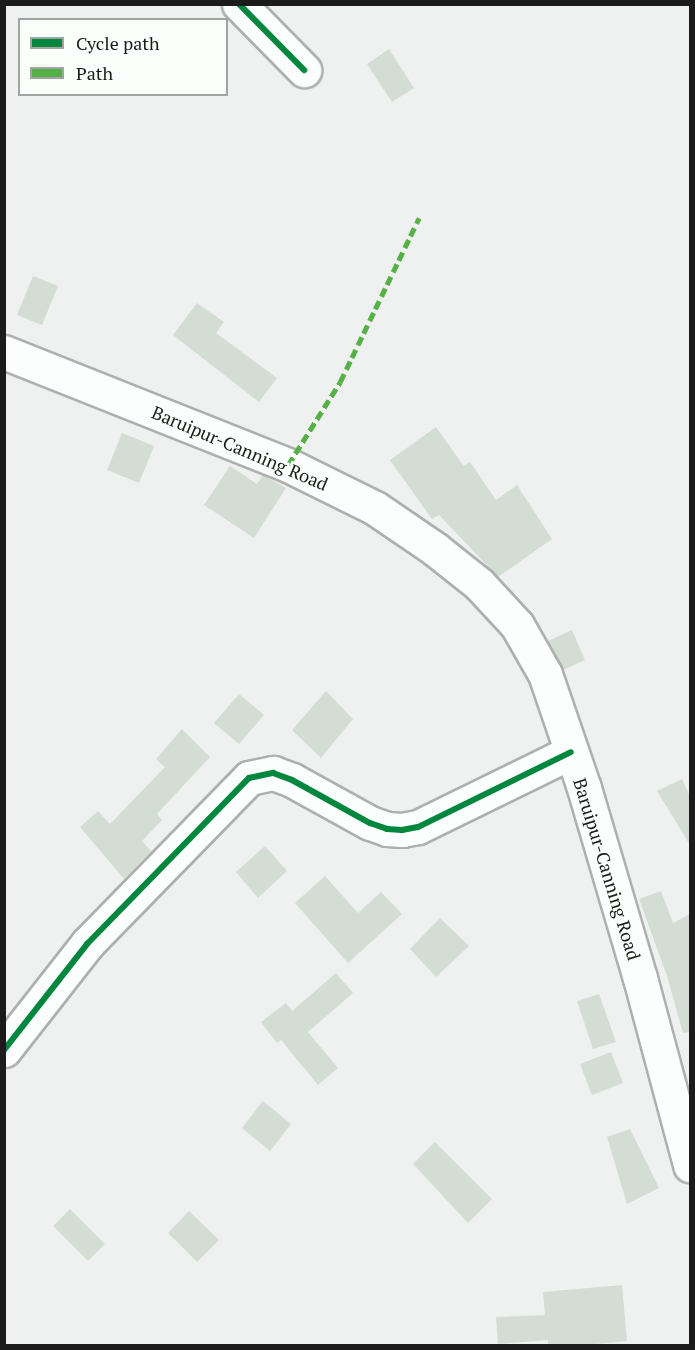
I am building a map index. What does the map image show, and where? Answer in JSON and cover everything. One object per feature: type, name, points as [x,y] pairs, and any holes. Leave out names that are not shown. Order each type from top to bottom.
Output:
[{"type":"main road","points":[[239,4],[304,70]]},
{"type":"main road","name":"Baruipur-Canning Road","points":[[4,352],[288,465],[375,508],[435,549],[479,584],[517,625],[545,674],[571,752],[640,978],[690,1165]]},
{"type":"main road","points":[[4,1050],[87,944],[249,778],[273,773],[292,780],[370,823],[387,829],[402,830],[418,827],[571,752]]},
{"type":"building","points":[[389,49],[414,88],[392,102],[367,64]]},
{"type":"building","points":[[33,276],[58,286],[42,325],[17,315]]},
{"type":"building","points":[[197,303],[224,322],[216,333],[277,378],[259,402],[173,335]]},
{"type":"building","points":[[436,427],[464,466],[470,462],[496,500],[517,485],[552,539],[498,577],[439,515],[432,519],[390,460]]},
{"type":"building","points":[[122,433],[154,446],[139,483],[107,470]]},
{"type":"building","points":[[230,466],[257,484],[263,475],[286,488],[254,538],[204,505]]},
{"type":"building","points":[[572,630],[585,660],[563,670],[548,641]]},
{"type":"building","points":[[326,691],[353,719],[321,758],[292,730]]},
{"type":"building","points":[[239,694],[264,715],[239,744],[214,723]]},
{"type":"building","points":[[182,729],[210,757],[157,814],[162,820],[142,841],[151,851],[124,879],[80,827],[98,811],[110,824],[165,767],[156,759]]},
{"type":"building","points":[[682,779],[690,796],[690,845],[657,791]]},
{"type":"building","points":[[265,846],[287,871],[258,898],[236,872]]},
{"type":"building","points":[[325,876],[358,913],[381,892],[402,914],[348,963],[295,903]]},
{"type":"building","points":[[661,891],[673,923],[690,914],[690,1032],[683,1033],[667,976],[639,899]]},
{"type":"building","points":[[440,918],[469,946],[436,977],[410,949]]},
{"type":"building","points":[[336,973],[353,993],[308,1032],[338,1068],[318,1085],[281,1040],[277,1043],[261,1022],[286,1003],[292,1011]]},
{"type":"building","points":[[599,994],[616,1042],[593,1049],[577,1001]]},
{"type":"building","points":[[611,1052],[623,1083],[592,1095],[580,1064]]},
{"type":"building","points":[[263,1101],[291,1124],[270,1151],[242,1128]]},
{"type":"building","points":[[630,1129],[659,1188],[627,1204],[607,1137]]},
{"type":"building","points":[[435,1142],[492,1199],[468,1223],[413,1164]]},
{"type":"building","points":[[70,1209],[105,1244],[88,1261],[53,1226]]},
{"type":"building","points":[[189,1211],[219,1240],[197,1262],[168,1233]]},
{"type":"building","points":[[622,1285],[627,1341],[574,1346],[548,1346],[548,1340],[498,1344],[496,1317],[545,1315],[543,1292]]},
{"type":"marked path","points":[[288,465],[340,382],[419,218]]},
{"type":"cycle path","points":[[239,4],[304,70]]},
{"type":"cycle path","points":[[4,1050],[87,944],[249,778],[273,773],[292,780],[370,823],[387,829],[402,830],[418,827],[571,752]]}]
